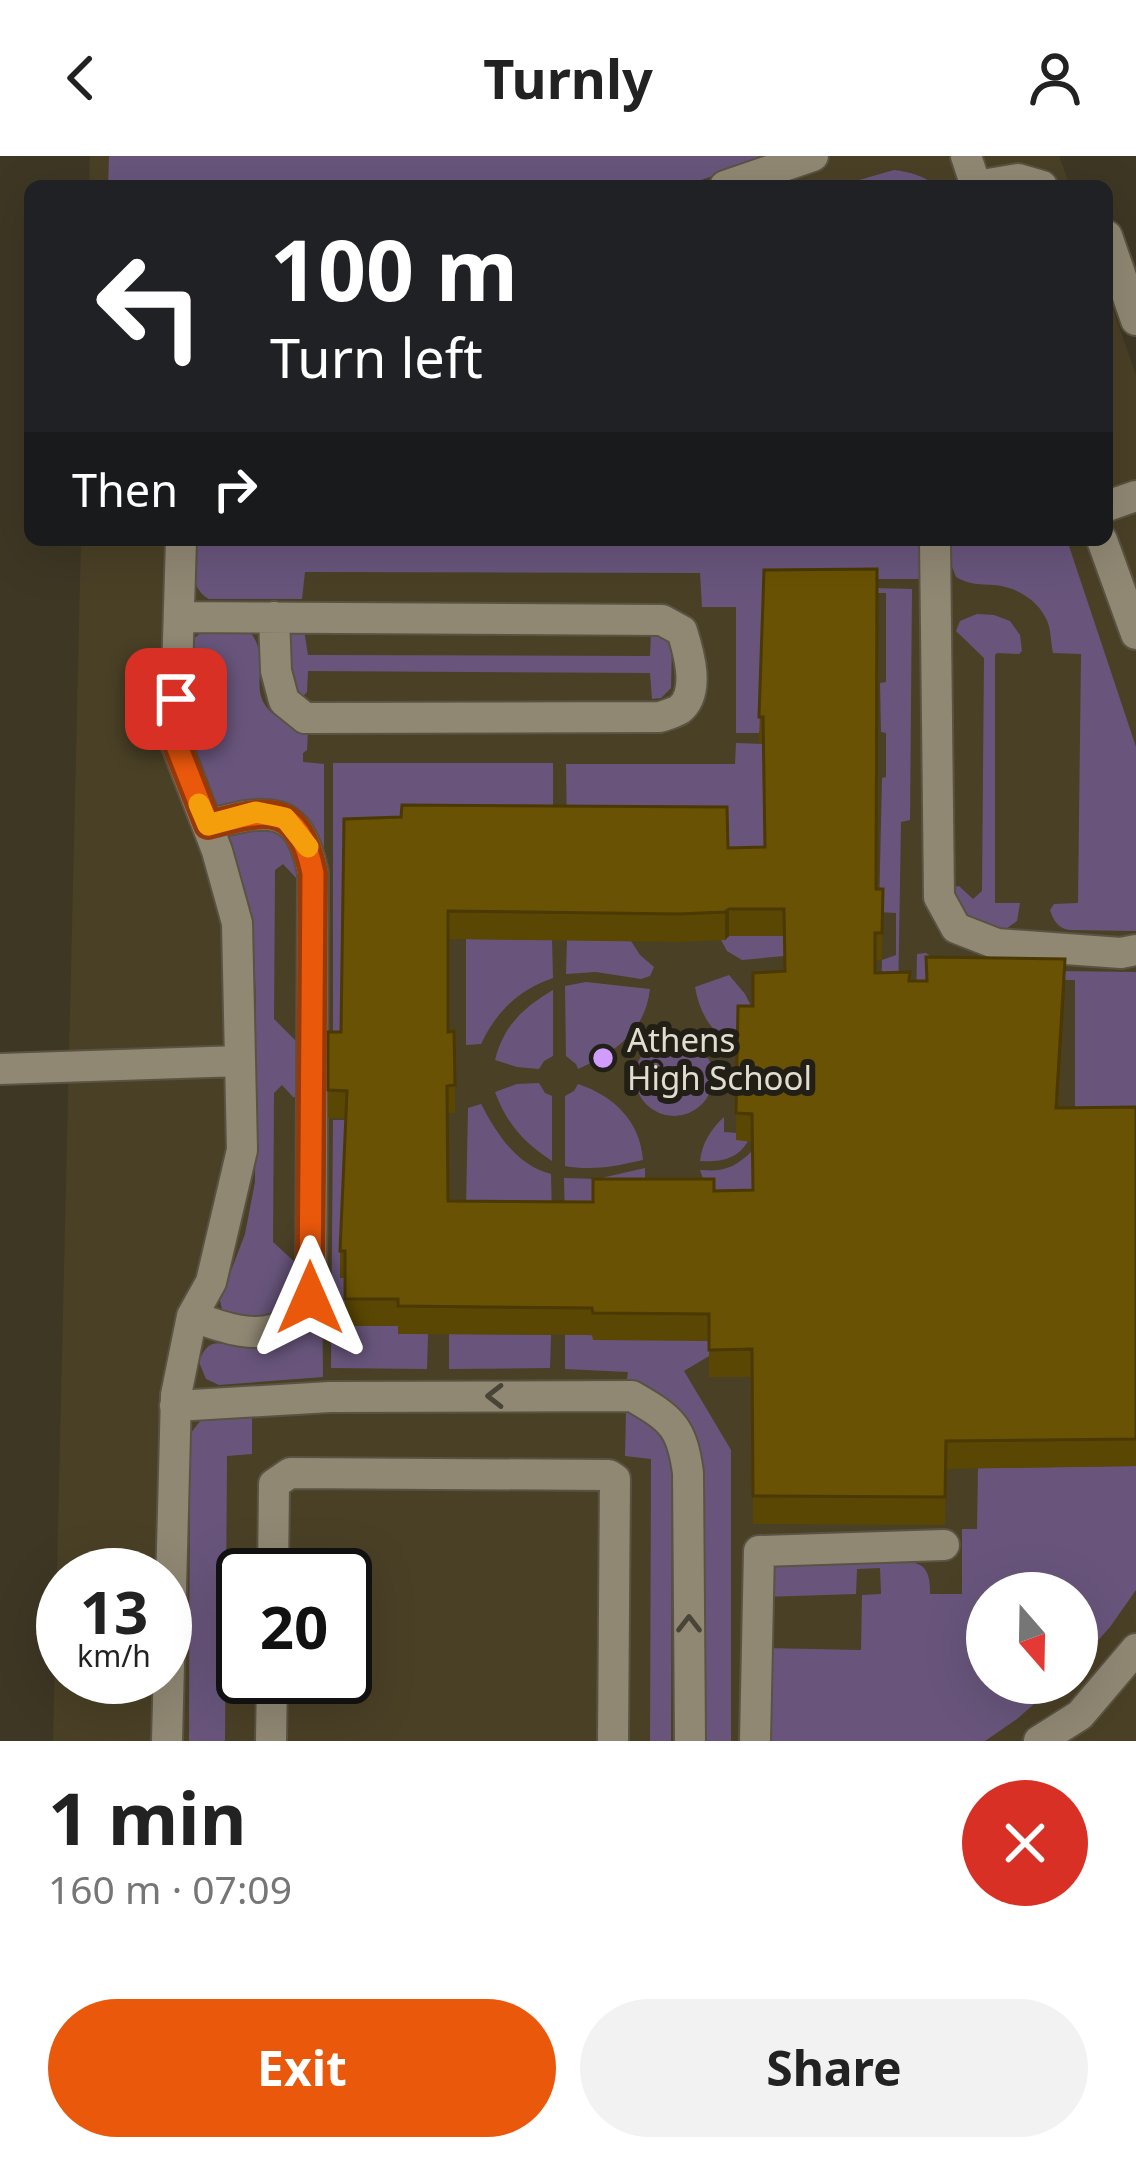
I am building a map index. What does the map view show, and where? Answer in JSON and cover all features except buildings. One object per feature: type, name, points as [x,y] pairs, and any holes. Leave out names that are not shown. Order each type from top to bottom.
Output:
[{"type":"lane","points":[[743,180],[813,156]]},
{"type":"lane","points":[[1113,253],[1136,320]]},
{"type":"lane","points":[[167,1741],[176,1406],[192,1316],[211,1282],[242,1150],[237,923],[208,825],[175,741],[181,546]]},
{"type":"lane","points":[[935,546],[939,897],[956,928],[997,944],[1121,953],[1136,950]]},
{"type":"lane","points":[[1104,546],[1136,634]]},
{"type":"lane","points":[[179,616],[662,620],[682,631],[690,654],[691,695],[679,710],[660,717],[305,718],[284,701],[276,671],[274,617]]},
{"type":"lane","points":[[192,1316],[226,1330],[257,1332],[286,1325],[310,1298],[313,873],[307,845],[285,818],[256,812],[208,825]]},
{"type":"lane","points":[[0,1069],[240,1060]]},
{"type":"lane","points":[[176,1406],[329,1396],[632,1396],[664,1414],[684,1443],[688,1473],[690,1741]]},
{"type":"lane","points":[[273,1548],[274,1484],[290,1473],[609,1475],[615,1479],[613,1741]]},
{"type":"lane","points":[[755,1741],[759,1551],[944,1545]]},
{"type":"lane","points":[[1039,1741],[1081,1715],[1136,1648]]},
{"type":"lane","points":[[271,1741],[272,1704]]},
{"type":"shaded area","points":[[90,156],[1059,156],[1068,180],[89,180]]},
{"type":"shaded area","points":[[109,156],[773,156],[701,180],[108,180]]},
{"type":"shaded area","points":[[894,170],[927,180],[859,180]]},
{"type":"shaded area","name":"Athens High School","points":[[1113,309],[1136,375],[1136,1741],[53,1741],[54,1704],[192,1704],[192,1548],[57,1548],[81,546],[1113,546]]},
{"type":"shaded area","points":[[194,546],[921,546],[921,579],[826,579],[759,733],[736,733],[736,607],[702,607],[700,573],[305,572],[302,599],[209,599],[198,588]]},
{"type":"shaded area","points":[[952,546],[1069,546],[1136,747],[1136,931],[1069,930],[1059,925],[1050,910],[1054,904],[1078,903],[1081,654],[1053,653],[1048,623],[1027,596],[1003,586],[970,583],[956,577]]},
{"type":"shaded area","points":[[876,588],[912,589],[910,820],[901,822],[898,1000],[881,1000],[882,960],[896,955],[896,913],[879,912],[882,778],[886,777],[880,683],[886,682],[886,593],[876,593]]},
{"type":"shaded area","points":[[977,614],[1010,621],[1020,635],[1022,651],[995,655],[995,903],[1020,903],[1017,921],[1003,931],[962,918],[950,888],[959,886],[973,899],[982,891],[984,658],[956,631],[960,621]]},
{"type":"shaded area","points":[[206,629],[250,632],[258,646],[262,698],[283,720],[308,730],[303,762],[324,764],[324,867],[316,838],[209,805],[202,797],[189,734],[193,639]]},
{"type":"shaded area","points":[[304,630],[308,655],[650,656],[651,633],[661,630],[672,644],[671,688],[661,698],[652,699],[650,673],[308,671],[307,692],[302,697],[289,691],[288,636]]},
{"type":"shaded area","points":[[736,743],[763,744],[765,875],[567,834],[566,764],[735,764]]},
{"type":"shaded area","points":[[333,763],[553,763],[553,824],[341,1040],[333,1040]]},
{"type":"shaded area","points":[[256,823],[286,836],[300,876],[296,878],[283,864],[275,870],[274,1019],[302,1047],[298,1098],[282,1085],[274,1093],[273,1242],[299,1266],[296,1295],[268,1323],[223,1315],[220,1300],[245,1234],[255,1182],[254,954],[224,837],[232,829]]},
{"type":"shaded area","points":[[784,936],[784,956],[742,960],[727,951],[721,940]]},
{"type":"shaded area","points":[[466,939],[552,940],[553,978],[510,1003],[481,1044],[466,1045]]},
{"type":"shaded area","points":[[567,939],[631,941],[654,967],[650,976],[641,979],[596,972],[566,974]]},
{"type":"shaded area","points":[[917,954],[988,970],[1136,972],[1136,1127],[1075,1127],[1075,980],[936,979],[916,1008]]},
{"type":"shaded area","points":[[729,975],[753,1010],[738,1037],[728,1041],[706,1018],[695,987]]},
{"type":"shaded area","points":[[586,982],[650,989],[642,1017],[626,1039],[578,1069],[566,1056],[565,986]]},
{"type":"shaded area","points":[[553,990],[553,1056],[539,1069],[495,1060],[516,1019]]},
{"type":"shaded area","points":[[674,1038],[702,1049],[713,1077],[702,1105],[674,1116],[646,1105],[635,1077],[646,1049]]},
{"type":"shaded area","points":[[539,1083],[552,1096],[552,1161],[517,1131],[495,1092]]},
{"type":"shaded area","points":[[578,1084],[603,1095],[623,1112],[637,1133],[643,1160],[595,1168],[565,1166],[565,1096]]},
{"type":"shaded area","points":[[481,1104],[518,1156],[551,1174],[552,1221],[466,1208],[468,1108]]},
{"type":"shaded area","points":[[724,1117],[724,1132],[737,1133],[748,1141],[727,1158],[700,1161],[708,1137]]},
{"type":"shaded area","points":[[333,1120],[347,1120],[341,1278],[398,1326],[399,1334],[428,1334],[427,1369],[331,1368]]},
{"type":"shaded area","points":[[752,1151],[753,1204],[710,1198],[700,1170],[728,1168]]},
{"type":"shaded area","points":[[645,1168],[645,1183],[565,1219],[564,1178],[597,1179]]},
{"type":"shaded area","points":[[322,1284],[323,1377],[219,1385],[206,1379],[199,1362],[208,1347],[219,1343],[253,1348],[287,1340]]},
{"type":"shaded area","points":[[449,1334],[551,1335],[550,1368],[449,1369]]},
{"type":"shaded area","points":[[565,1334],[709,1341],[709,1356],[684,1371],[731,1450],[731,1741],[700,1741],[700,1460],[691,1430],[676,1408],[627,1379],[628,1372],[565,1369]]},
{"type":"shaded area","points":[[626,1412],[656,1432],[672,1463],[671,1741],[650,1741],[651,1459],[625,1456]]},
{"type":"shaded area","points":[[252,1418],[252,1454],[227,1456],[226,1548],[216,1548],[216,1704],[225,1704],[225,1741],[189,1741],[190,1434],[201,1420]]},
{"type":"shaded area","points":[[1136,1466],[1136,1590],[1110,1627],[1098,1640],[1098,1572],[966,1572],[966,1704],[1034,1704],[1017,1719],[985,1741],[761,1741],[762,1648],[861,1650],[862,1595],[881,1594],[880,1568],[857,1569],[856,1594],[760,1597],[772,1563],[897,1560],[923,1567],[930,1594],[962,1594],[962,1529],[977,1529],[978,1468]]},
{"type":"slow traffic","points":[[199,804],[208,825],[256,812],[285,818],[308,847]]},
{"type":"place","name":"Athens High School","points":[[603,1058]]},
{"type":"route","points":[[176,699],[175,741],[208,825],[256,812],[285,818],[307,845],[313,873],[310,1298]]}]
